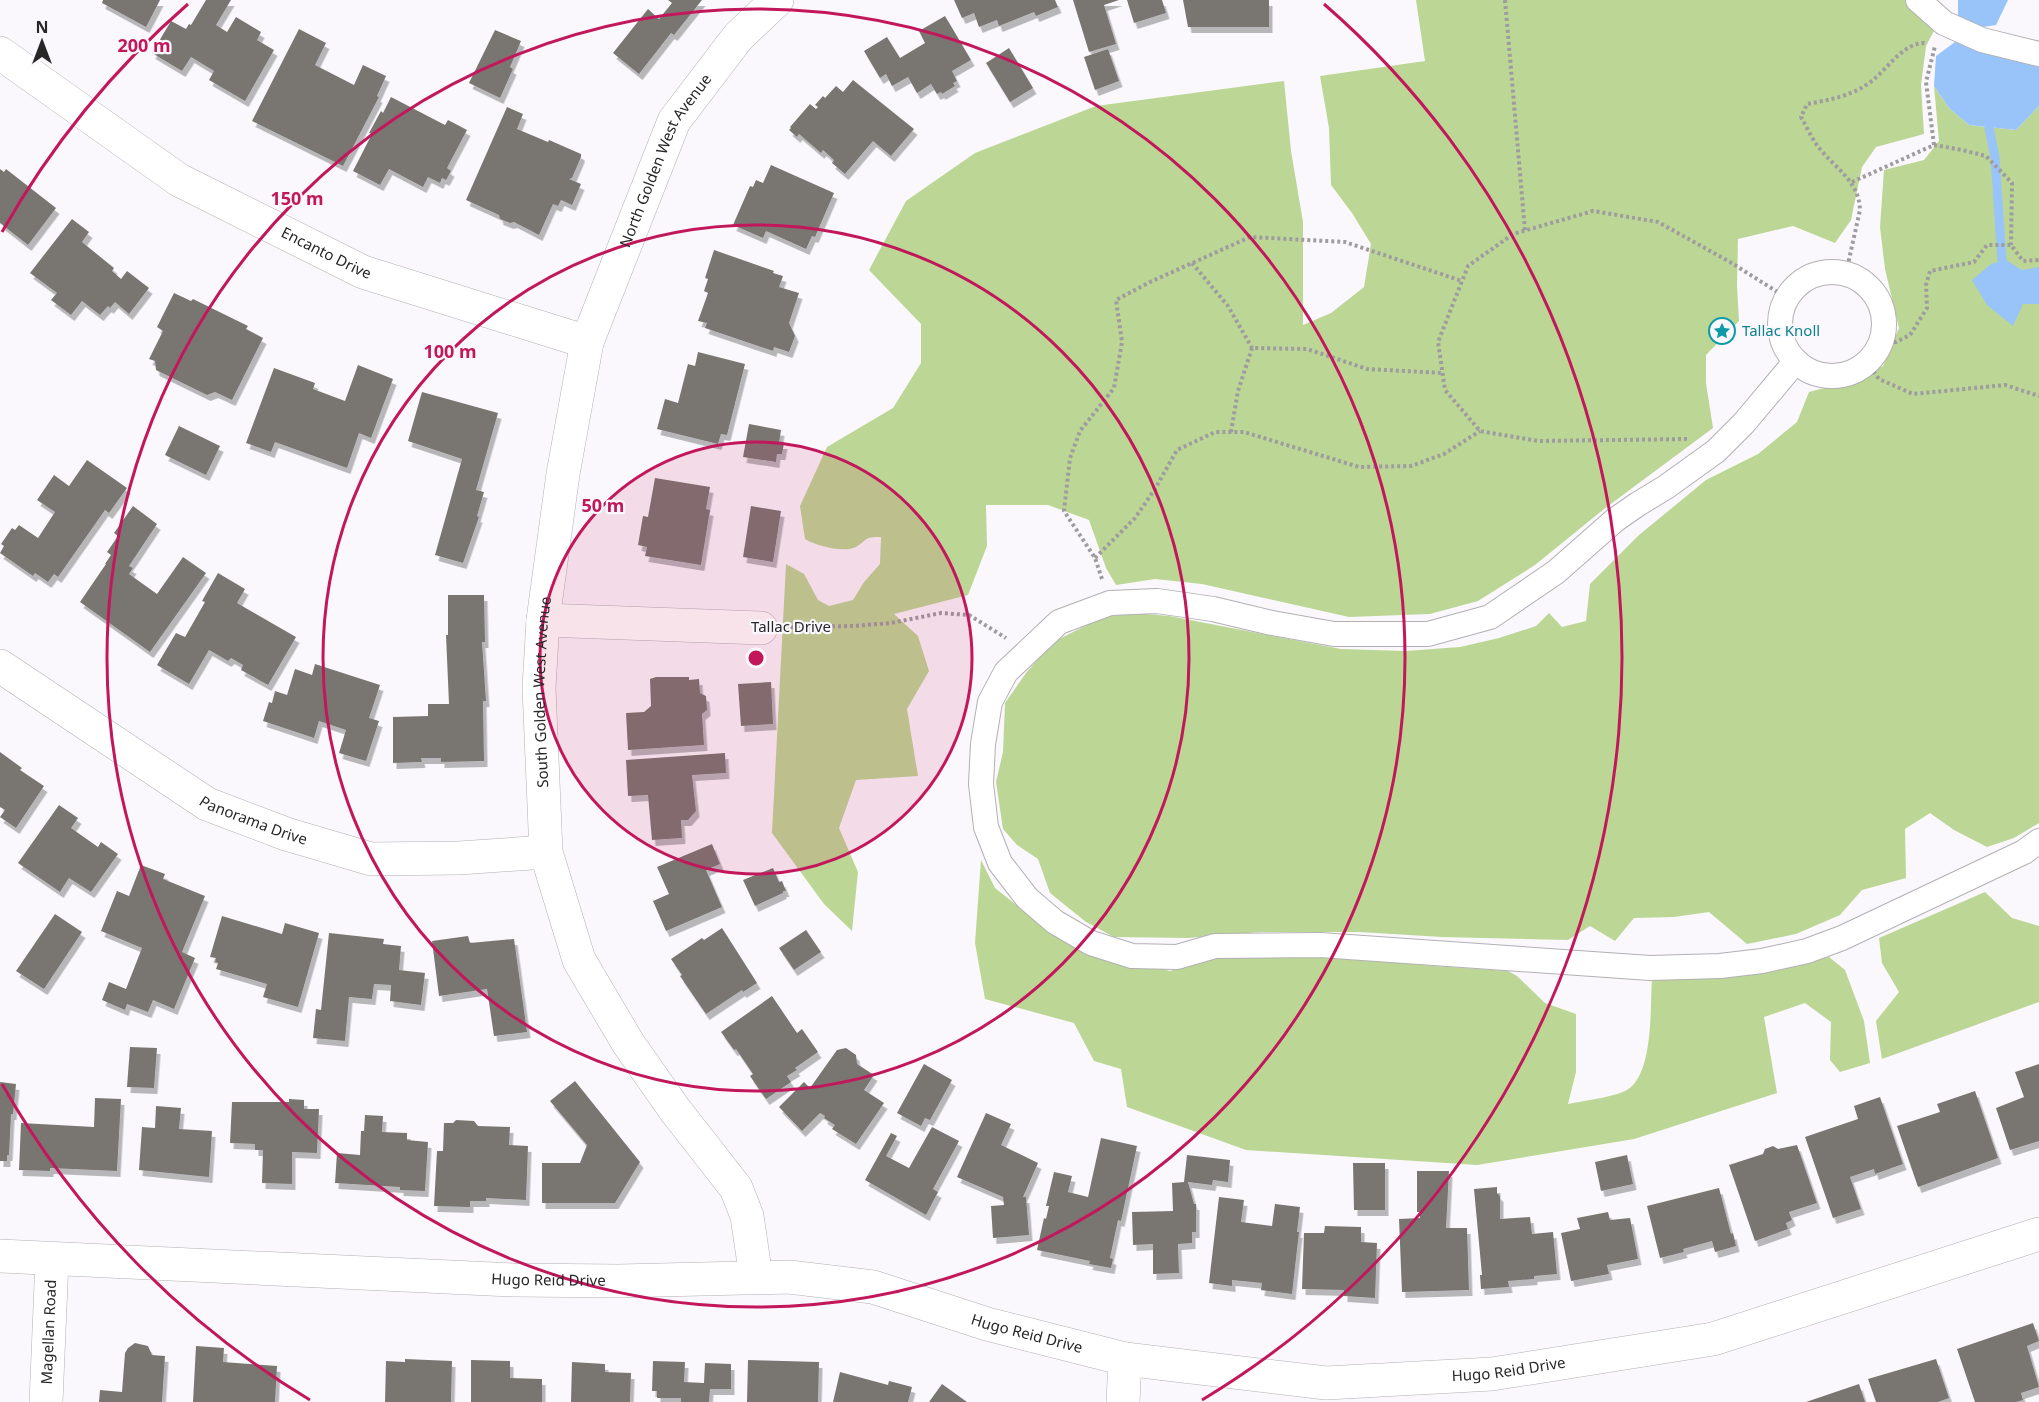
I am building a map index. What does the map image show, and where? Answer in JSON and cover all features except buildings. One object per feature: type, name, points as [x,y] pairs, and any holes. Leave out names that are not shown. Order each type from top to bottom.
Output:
[{"type":"street","name":"North Golden West Avenue","points":[[587,342],[674,121],[738,37],[777,0]]},
{"type":"street","points":[[1918,0],[1944,23],[1982,40],[2039,54]]},
{"type":"street","name":"Encanto Drive","points":[[0,53],[179,180],[363,272],[587,342]]},
{"type":"street","points":[[1829,272],[1846,273],[1861,280],[1874,292],[1882,307],[1885,324],[1882,340],[1874,356],[1861,368],[1845,374],[1827,376],[1810,371],[1796,361],[1785,347],[1781,331],[1781,314],[1787,298],[1797,285],[1812,275],[1829,272]]},
{"type":"street","name":"South Golden West Avenue","points":[[587,342],[563,474],[543,620],[539,688],[546,852],[579,960],[628,1043],[675,1110],[736,1188],[747,1216],[756,1277]]},
{"type":"street","points":[[1796,361],[1744,423],[1716,451],[1615,520],[1556,572],[1490,617],[1428,634],[1334,634],[1213,609],[1157,602],[1110,603],[1059,622],[1006,672],[990,702],[983,744],[981,784],[986,827],[1000,863],[1027,898],[1055,922],[1091,943],[1132,956],[1177,957],[1215,946],[1320,945],[1650,968],[1720,966],[1762,961],[1807,951],[1842,938],[2024,852],[2039,841]]},
{"type":"street","name":"Tallac Drive","points":[[543,620],[761,628]]},
{"type":"street","name":"Panorama Drive","points":[[0,666],[207,804],[286,834],[371,859],[459,858],[546,852]]},
{"type":"street","name":"Hugo Reid Drive","points":[[0,1256],[513,1280],[619,1281],[789,1277],[873,1287],[987,1324],[1125,1359],[1326,1383],[1492,1374],[1713,1339],[2039,1234]]},
{"type":"street","name":"Magellan Road","points":[[46,1402],[52,1260]]},
{"type":"street","points":[[1122,1402],[1125,1359]]},
{"type":"path","points":[[1505,0],[1525,231]]},
{"type":"path","points":[[1846,273],[1860,201],[1852,182],[1819,148],[1801,117],[1807,104],[1831,100],[1872,81],[1893,59],[1916,43],[1936,43],[1926,82],[1934,145]]},
{"type":"path","points":[[1852,182],[1934,145],[1986,156],[2012,183],[2009,245],[2023,261],[2039,260]]},
{"type":"path","points":[[1728,438],[1538,441],[1480,430],[1445,390],[1438,342],[1468,266],[1513,234],[1593,211],[1658,222],[1730,262],[1787,298]]},
{"type":"path","points":[[1110,603],[1095,558],[1064,511],[1070,458],[1080,430],[1114,388],[1122,342],[1116,300],[1250,237],[1345,242],[1462,281]]},
{"type":"path","points":[[1882,340],[1896,342],[1910,334],[1927,308],[1926,285],[1930,271],[1974,262],[1987,245],[2009,245]]},
{"type":"path","points":[[1192,263],[1228,306],[1252,348],[1238,391],[1231,432]]},
{"type":"path","points":[[1252,348],[1307,349],[1367,369],[1443,373]]},
{"type":"path","points":[[1866,362],[1879,379],[1913,394],[2005,385],[2039,396]]},
{"type":"path","points":[[1095,558],[1135,518],[1177,450],[1215,432],[1244,432],[1359,466],[1411,466],[1444,454],[1480,430]]},
{"type":"path","name":"Tallac Drive","points":[[761,628],[891,623],[941,612],[969,615],[1027,650]]},
{"type":"green space","points":[[1416,0],[1908,0],[1937,25],[1926,46],[1921,85],[1924,134],[1876,147],[1862,167],[1851,220],[1835,243],[1793,226],[1738,239],[1739,321],[1706,355],[1706,383],[1713,428],[1604,509],[1535,565],[1478,601],[1430,614],[1349,617],[1202,584],[1155,579],[1116,585],[1106,568],[1089,520],[1048,505],[986,505],[987,546],[968,595],[894,614],[918,636],[929,671],[907,709],[918,776],[856,780],[839,828],[858,872],[852,931],[824,904],[772,833],[786,564],[804,574],[818,600],[829,606],[853,600],[864,582],[880,564],[881,537],[869,538],[851,549],[823,546],[805,539],[800,506],[827,447],[893,408],[921,363],[921,324],[869,270],[906,201],[975,153],[1096,106],[1284,81],[1291,151],[1303,222],[1303,325],[1331,313],[1364,287],[1371,244],[1331,185],[1329,128],[1320,76],[1425,61]]},
{"type":"green space","points":[[1934,86],[1949,108],[1969,125],[2016,130],[2039,106],[2039,823],[2014,838],[1987,847],[1954,830],[1930,813],[1905,829],[1906,878],[1862,890],[1840,915],[1796,934],[1747,944],[1709,912],[1674,917],[1634,918],[1615,941],[1590,926],[1568,940],[1442,937],[1359,932],[1260,932],[1188,938],[1114,937],[1086,922],[1050,893],[1038,859],[1017,845],[1003,829],[996,782],[1003,752],[1005,703],[1026,673],[1053,642],[1103,617],[1135,613],[1169,616],[1341,649],[1406,651],[1460,647],[1499,638],[1536,626],[1549,613],[1562,627],[1586,621],[1590,584],[1639,535],[1706,480],[1758,454],[1797,422],[1809,392],[1855,380],[1883,366],[1899,328],[1885,269],[1880,227],[1884,170],[1924,160],[1939,141]]},
{"type":"green space","points":[[981,860],[995,888],[1065,941],[1170,971],[1221,956],[1294,953],[1508,971],[1517,976],[1545,1003],[1576,1014],[1576,1072],[1568,1104],[1607,1097],[1627,1090],[1636,1082],[1642,1070],[1649,1038],[1652,978],[1767,971],[1829,957],[1845,970],[1864,1021],[1870,1063],[1840,1072],[1830,1060],[1831,1022],[1805,1003],[1764,1017],[1777,1093],[1634,1139],[1477,1165],[1246,1150],[1127,1107],[1121,1069],[1094,1061],[1074,1023],[985,999],[975,943]]},
{"type":"green space","points":[[1985,892],[2012,918],[2039,926],[2039,1002],[1882,1059],[1876,1021],[1899,992],[1882,963],[1879,938]]},
{"type":"water","points":[[1958,0],[2008,0],[1996,25],[1983,27],[1958,18]]},
{"type":"water","points":[[1955,42],[2016,57],[2039,66],[2039,106],[2016,130],[1969,125],[1949,108],[1934,86],[1936,56]]},
{"type":"water","points":[[2006,260],[2022,270],[2039,267],[2039,304],[2023,304],[2013,326],[1987,305],[1972,280],[1991,264]]},
{"type":"waterway","points":[[1989,128],[1995,157],[2002,261]]},
{"type":"place","name":"Tallac Knoll","points":[[1722,331]]}]
